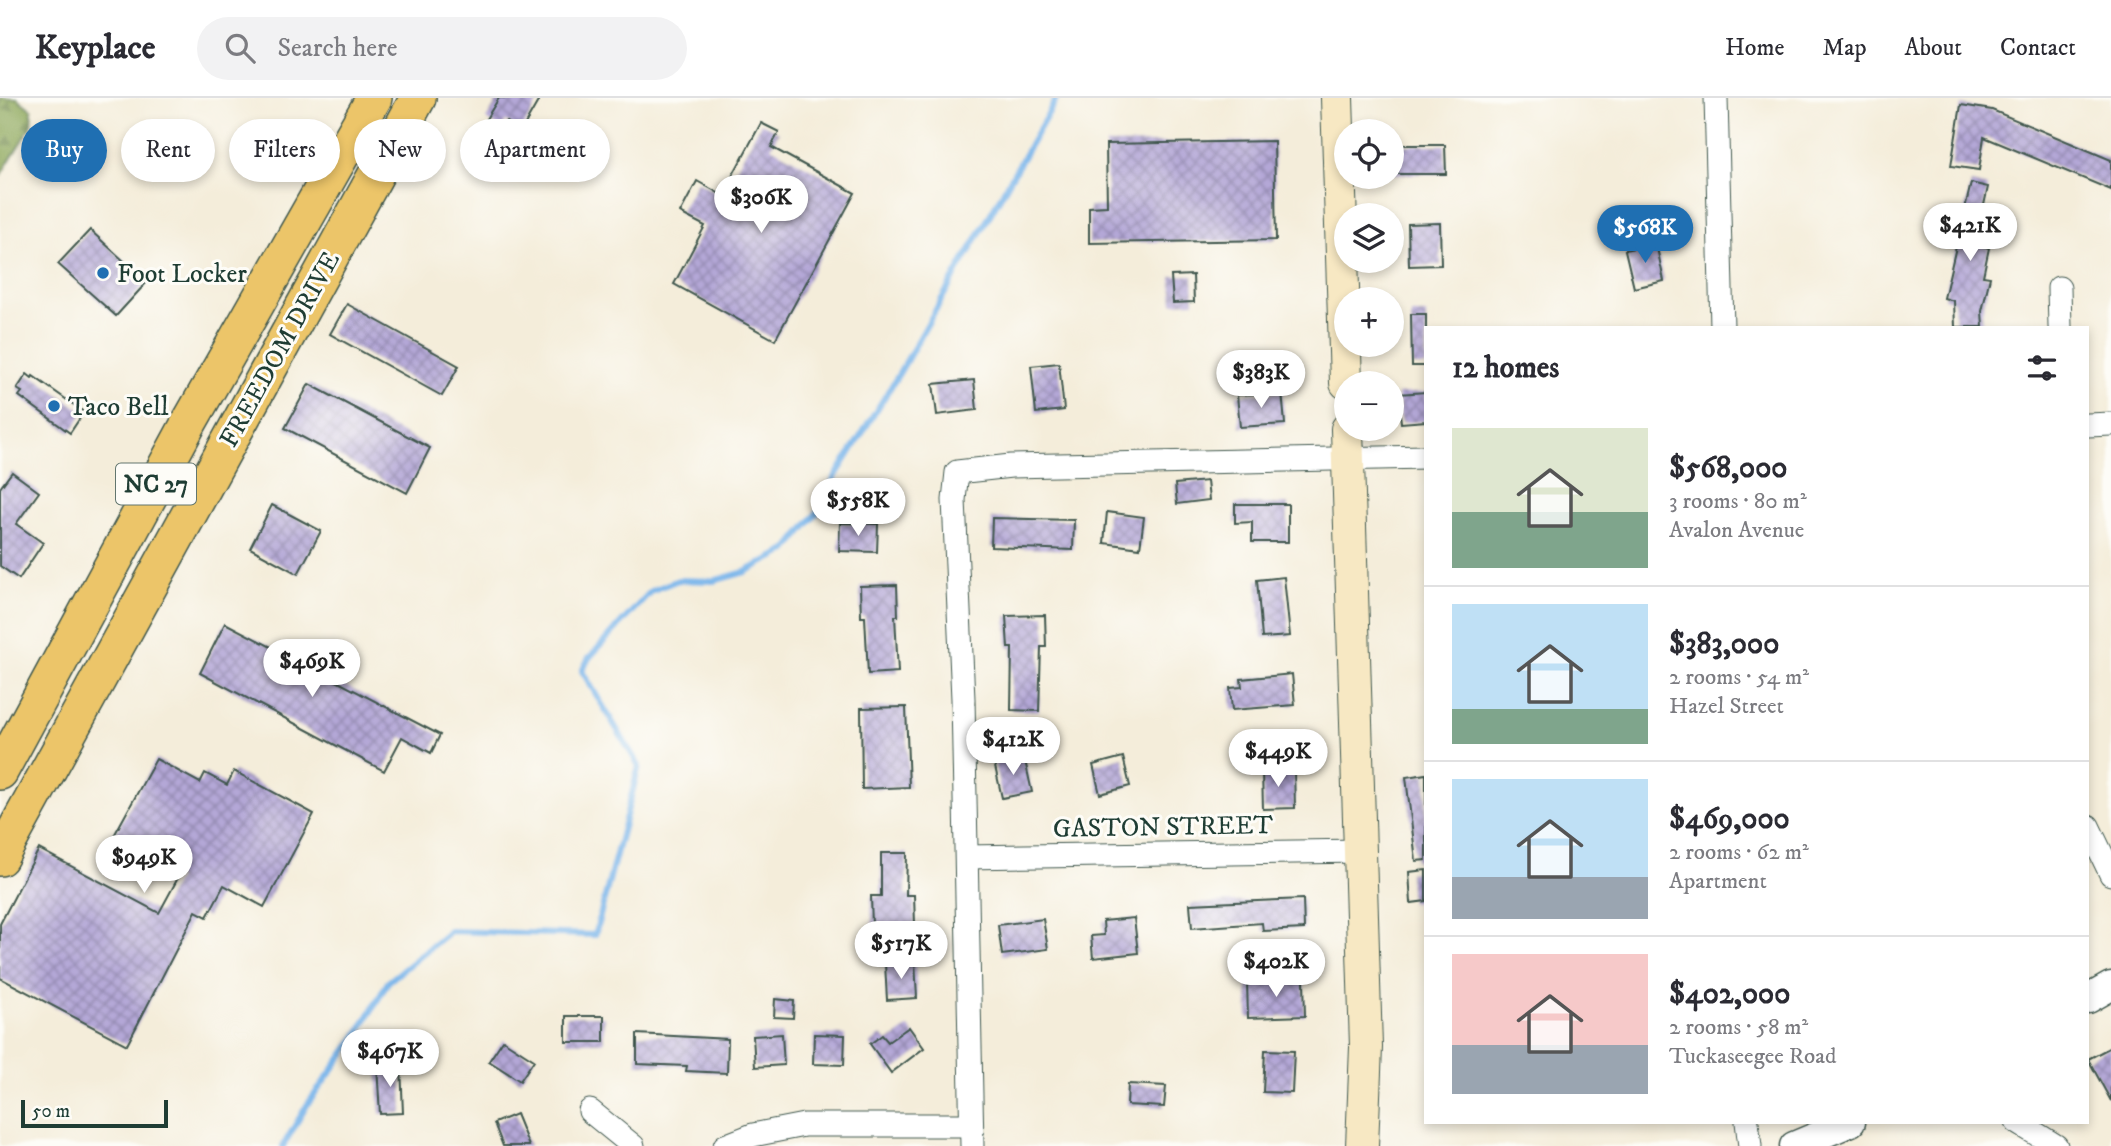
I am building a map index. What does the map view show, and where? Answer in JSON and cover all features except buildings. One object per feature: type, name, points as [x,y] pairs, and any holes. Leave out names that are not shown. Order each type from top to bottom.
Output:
[{"type":"main road","name":"FREEDOM DRIVE","points":[[0,772],[190,421],[374,98]]},
{"type":"main road","name":"FREEDOM DRIVE","points":[[0,858],[418,98]]},
{"type":"main road","points":[[1337,98],[1346,371]]},
{"type":"main road","points":[[307,214],[341,235]]},
{"type":"main road","points":[[1347,441],[1366,1047],[1362,1146]]},
{"type":"street","points":[[1716,98],[1722,326]]},
{"type":"street","points":[[2059,288],[2060,326]]},
{"type":"street","points":[[2089,425],[2111,424]]},
{"type":"street","points":[[725,1146],[753,1135],[804,1125],[972,1136],[963,699],[954,500],[957,472],[1011,467],[1424,457]]},
{"type":"street","points":[[2089,828],[2111,874]]},
{"type":"street","name":"GASTON STREET","points":[[967,857],[1360,851]]},
{"type":"street","points":[[2089,998],[2111,986]]},
{"type":"street","points":[[590,1111],[633,1146]]},
{"type":"street","points":[[1747,1124],[1750,1146]]},
{"type":"street","points":[[1794,1146],[1846,1124]]},
{"type":"street","points":[[2020,1124],[2056,1146]]},
{"type":"green space","points":[[0,98],[17,98],[32,110],[31,119],[21,119],[21,142],[0,176]]},
{"type":"waterway","points":[[283,1146],[307,1105],[356,1037],[388,982],[450,931],[595,935],[639,766],[582,671],[589,658],[651,591],[678,580],[713,581],[745,572],[787,550],[820,509],[826,492],[900,372],[1057,98]]},
{"type":"place","name":"Foot Locker","points":[[103,273]]},
{"type":"place","name":"Taco Bell","points":[[54,406]]}]
